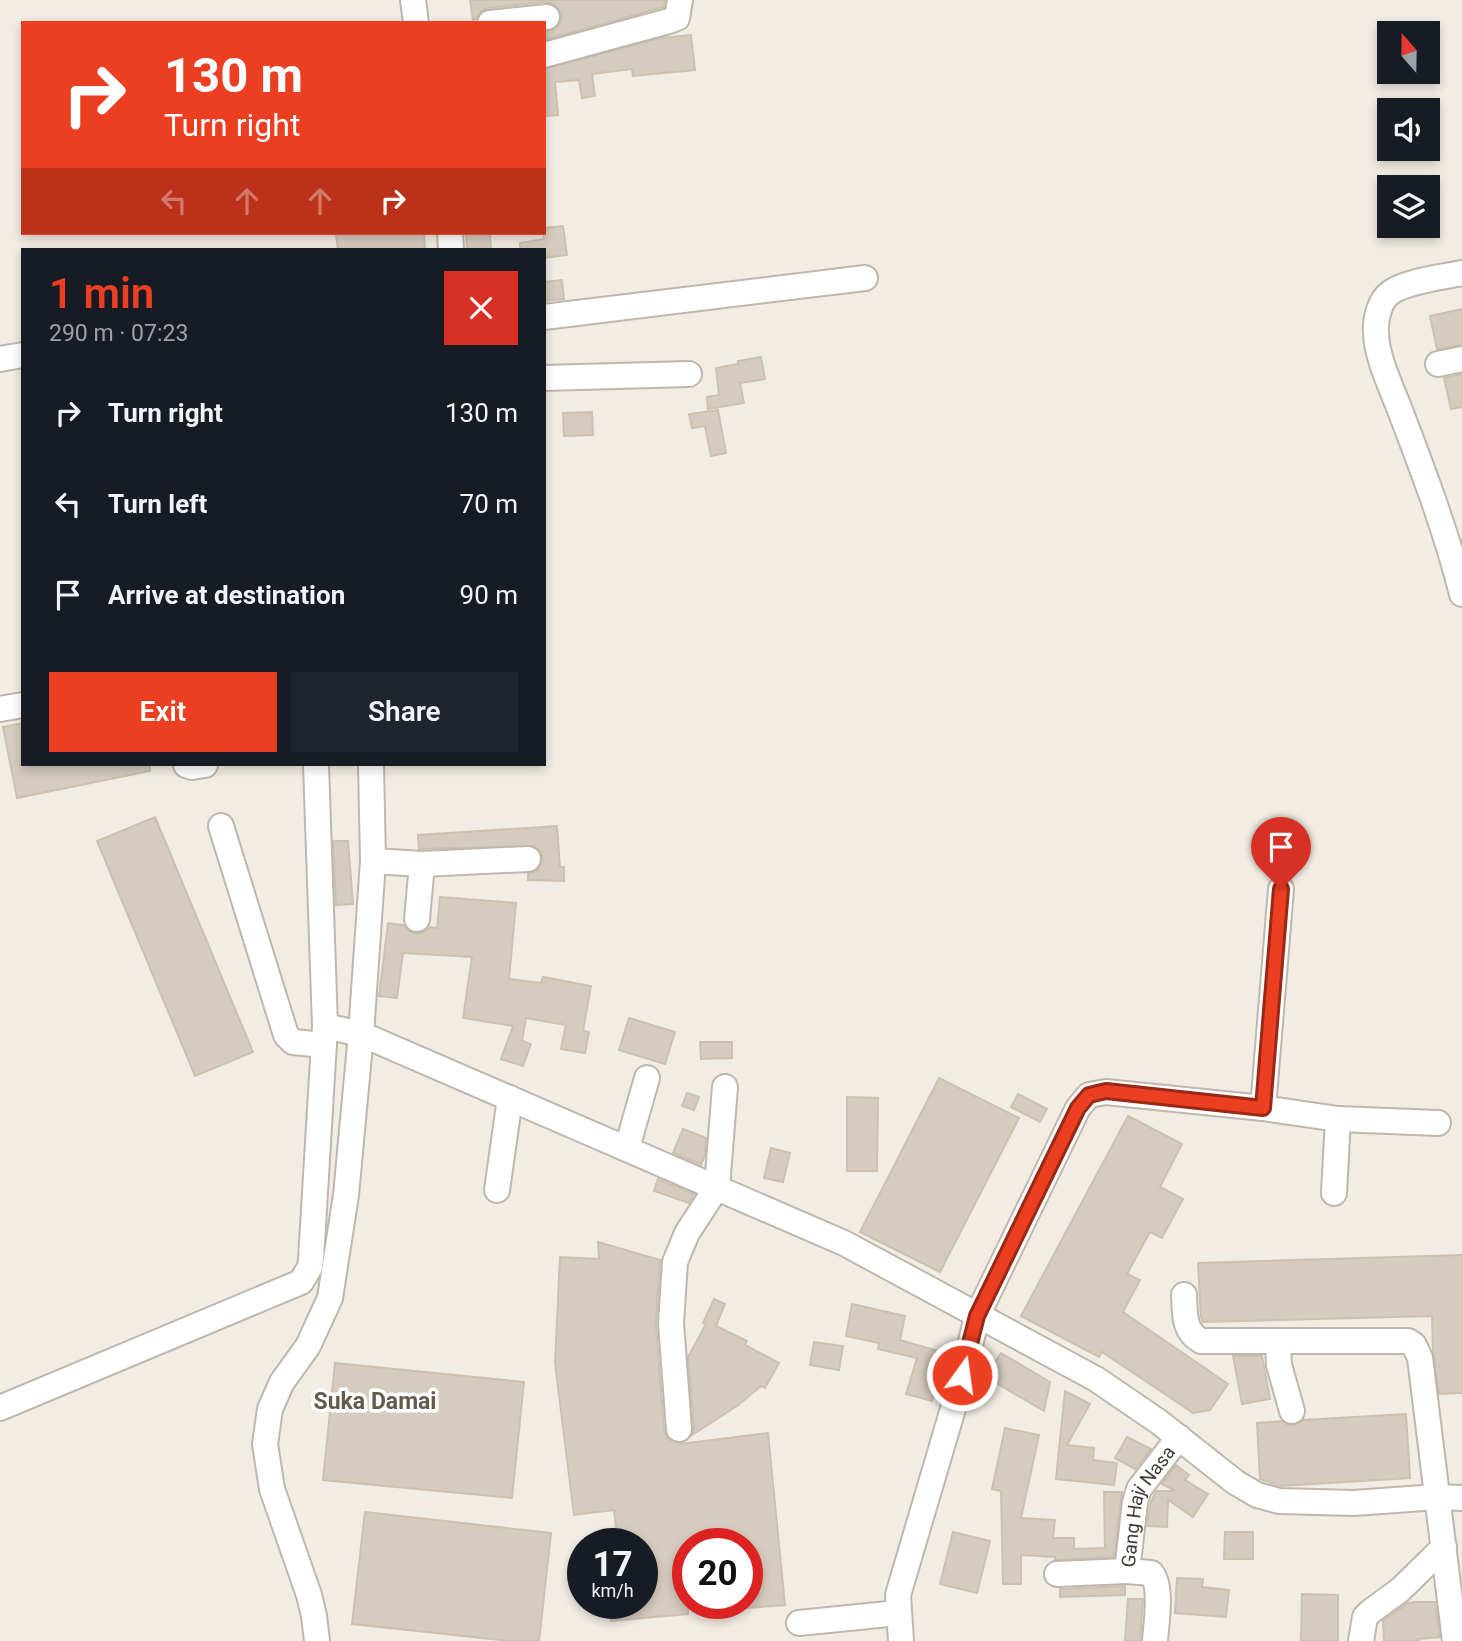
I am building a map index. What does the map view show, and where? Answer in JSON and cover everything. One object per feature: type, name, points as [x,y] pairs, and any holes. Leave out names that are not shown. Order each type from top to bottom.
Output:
[{"type":"street","points":[[413,0],[416,21]]},
{"type":"street","points":[[546,54],[677,18],[680,0]]},
{"type":"street","points":[[509,21],[547,17]]},
{"type":"street","points":[[1462,273],[1419,281],[1390,293],[1379,309],[1376,332],[1382,360],[1458,561],[1462,594]]},
{"type":"street","points":[[546,317],[865,278]]},
{"type":"street","points":[[0,359],[21,355]]},
{"type":"street","points":[[546,378],[689,374]]},
{"type":"street","points":[[0,709],[21,705]]},
{"type":"street","points":[[0,1408],[301,1282],[310,1267],[324,1035],[316,766]]},
{"type":"street","points":[[317,1641],[309,1595],[272,1489],[265,1444],[270,1409],[282,1382],[309,1346],[330,1297],[346,1195],[373,861],[370,766]]},
{"type":"street","points":[[221,827],[286,1035],[293,1042],[324,1035],[361,1034],[844,1243],[1096,1379],[1179,1437],[1242,1488],[1257,1495],[1279,1501],[1354,1503],[1450,1497]]},
{"type":"street","points":[[373,861],[422,864],[528,859]]},
{"type":"street","points":[[417,919],[422,864]]},
{"type":"street","points":[[1263,1108],[1281,889]]},
{"type":"street","points":[[627,1148],[647,1078]]},
{"type":"street","points":[[679,1429],[671,1323],[675,1262],[687,1233],[717,1187],[725,1087]]},
{"type":"street","points":[[901,1641],[898,1595],[977,1316],[1078,1108],[1089,1095],[1106,1091],[1338,1119],[1438,1123]]},
{"type":"street","points":[[497,1189],[510,1098]]},
{"type":"street","points":[[1334,1193],[1338,1119]]},
{"type":"street","points":[[1184,1295],[1185,1319],[1190,1333],[1200,1340],[1408,1341],[1414,1345],[1420,1358],[1450,1497],[1444,1547],[1455,1641]]},
{"type":"street","points":[[1278,1341],[1279,1365],[1292,1410]]},
{"type":"street","name":"Gang Haji Nasa","points":[[1155,1641],[1158,1605],[1156,1578],[1151,1573],[1127,1571],[1135,1502],[1139,1489],[1179,1437]]},
{"type":"street","points":[[1361,1641],[1365,1617],[1400,1590],[1444,1547]]},
{"type":"street","points":[[1057,1574],[1127,1571]]},
{"type":"street","points":[[799,1623],[898,1613]]},
{"type":"building","points":[[470,0],[665,0],[664,7],[546,39],[546,31],[555,29],[561,22],[562,15],[554,4],[545,2],[488,8],[473,20]]},
{"type":"building","points":[[691,35],[695,70],[633,76],[632,69],[592,74],[595,96],[582,98],[579,80],[555,82],[558,115],[546,116],[546,68],[661,38]]},
{"type":"building","points":[[563,226],[567,255],[546,258],[546,248],[520,248],[520,243],[544,239],[546,228]]},
{"type":"building","points":[[336,235],[424,235],[425,248],[338,248]]},
{"type":"building","points":[[466,235],[490,235],[491,248],[467,248]]},
{"type":"building","points":[[562,280],[564,299],[546,301],[546,282]]},
{"type":"building","points":[[1462,309],[1462,345],[1437,349],[1430,316]]},
{"type":"building","points":[[761,357],[765,379],[740,383],[744,403],[708,409],[707,397],[719,395],[716,368]]},
{"type":"building","points":[[1462,374],[1462,407],[1451,409],[1444,378]]},
{"type":"building","points":[[718,410],[726,453],[711,456],[705,426],[692,428],[689,414]]},
{"type":"building","points":[[592,412],[593,435],[564,436],[563,413]]},
{"type":"building","points":[[21,723],[21,766],[150,766],[150,771],[17,798],[3,727]]},
{"type":"building","points":[[155,817],[253,1052],[195,1076],[97,841]]},
{"type":"building","points":[[557,826],[560,867],[564,867],[564,881],[528,880],[528,874],[537,871],[543,859],[541,852],[534,846],[419,849],[418,835]]},
{"type":"building","points":[[333,841],[348,841],[353,904],[336,905]]},
{"type":"building","points":[[440,897],[516,903],[509,979],[541,983],[543,977],[591,986],[583,1031],[589,1032],[585,1053],[561,1049],[566,1025],[526,1018],[522,1041],[531,1044],[523,1066],[501,1059],[513,1026],[463,1018],[472,957],[403,953],[397,998],[379,996],[388,923],[403,925],[416,934],[430,927],[437,928]]},
{"type":"building","points":[[629,1018],[675,1032],[665,1064],[619,1050]]},
{"type":"building","points":[[700,1042],[732,1042],[732,1058],[701,1059]]},
{"type":"building","points":[[939,1078],[1019,1118],[940,1272],[860,1232]]},
{"type":"building","points":[[687,1093],[699,1097],[694,1110],[682,1106]]},
{"type":"building","points":[[1018,1094],[1047,1109],[1040,1122],[1011,1107]]},
{"type":"building","points":[[847,1097],[878,1098],[877,1171],[847,1171]]},
{"type":"building","points":[[1128,1116],[1182,1144],[1160,1187],[1183,1199],[1162,1238],[1150,1232],[1127,1274],[1140,1280],[1123,1312],[1228,1384],[1210,1410],[1193,1413],[1102,1352],[1099,1357],[1021,1316]]},
{"type":"building","points":[[683,1129],[706,1138],[705,1155],[701,1165],[673,1153]]},
{"type":"building","points":[[771,1148],[790,1153],[783,1182],[764,1178]]},
{"type":"building","points":[[658,1179],[694,1194],[689,1203],[654,1191]]},
{"type":"building","points":[[598,1242],[660,1260],[656,1324],[664,1430],[667,1438],[680,1444],[768,1433],[785,1605],[763,1607],[763,1528],[672,1528],[672,1615],[658,1617],[658,1528],[616,1528],[614,1510],[574,1515],[555,1363],[560,1257],[599,1259]]},
{"type":"building","points":[[1462,1255],[1462,1393],[1439,1394],[1433,1351],[1432,1316],[1203,1322],[1201,1317],[1198,1263]]},
{"type":"building","points":[[714,1299],[725,1304],[716,1326],[747,1341],[745,1345],[779,1363],[765,1388],[761,1386],[737,1406],[692,1435],[694,1428],[688,1357],[706,1324],[703,1323]]},
{"type":"building","points":[[852,1304],[905,1316],[900,1340],[948,1354],[932,1401],[906,1394],[917,1358],[878,1349],[879,1343],[846,1336]]},
{"type":"building","points":[[814,1342],[843,1346],[839,1370],[810,1365]]},
{"type":"building","points":[[1001,1353],[1050,1382],[1044,1411],[986,1377]]},
{"type":"building","points":[[1233,1356],[1262,1356],[1270,1399],[1242,1404]]},
{"type":"building","points":[[335,1363],[524,1382],[512,1498],[323,1480]]},
{"type":"building","points":[[1065,1391],[1090,1404],[1067,1445],[1094,1448],[1093,1460],[1117,1463],[1114,1485],[1056,1479]]},
{"type":"building","points":[[1406,1414],[1410,1478],[1280,1486],[1260,1479],[1257,1423],[1282,1421],[1295,1425],[1303,1420]]},
{"type":"building","points":[[1005,1428],[1039,1435],[1021,1518],[1055,1520],[1053,1538],[1074,1538],[1074,1549],[1105,1548],[1104,1492],[1122,1492],[1114,1557],[1055,1560],[1055,1557],[1021,1555],[1021,1584],[1003,1584],[1001,1491],[992,1489]]},
{"type":"building","points":[[1127,1437],[1151,1449],[1135,1469],[1115,1458]]},
{"type":"building","points":[[1176,1465],[1189,1475],[1185,1480],[1208,1494],[1193,1517],[1168,1500],[1167,1527],[1147,1526],[1150,1505],[1156,1491],[1175,1491],[1162,1484]]},
{"type":"building","points":[[365,1512],[551,1533],[539,1641],[510,1641],[352,1624]]},
{"type":"building","points":[[953,1532],[990,1541],[977,1593],[940,1584]]},
{"type":"building","points":[[1225,1532],[1253,1532],[1253,1559],[1224,1559]]},
{"type":"building","points":[[1177,1578],[1203,1579],[1202,1587],[1229,1590],[1226,1617],[1175,1613]]},
{"type":"building","points":[[1125,1586],[1125,1595],[1060,1597],[1060,1589]]},
{"type":"building","points":[[1302,1594],[1338,1595],[1338,1641],[1301,1641]]},
{"type":"building","points":[[1128,1599],[1143,1599],[1140,1641],[1125,1641]]},
{"type":"building","points":[[1435,1602],[1440,1637],[1418,1639],[1419,1641],[1384,1641],[1383,1621],[1408,1603]]},
{"type":"district","name":"Suka Damai","points":[[375,1401]]},
{"type":"route","points":[[962,1375],[977,1316],[1078,1108],[1089,1095],[1106,1091],[1263,1108],[1281,889]]}]
